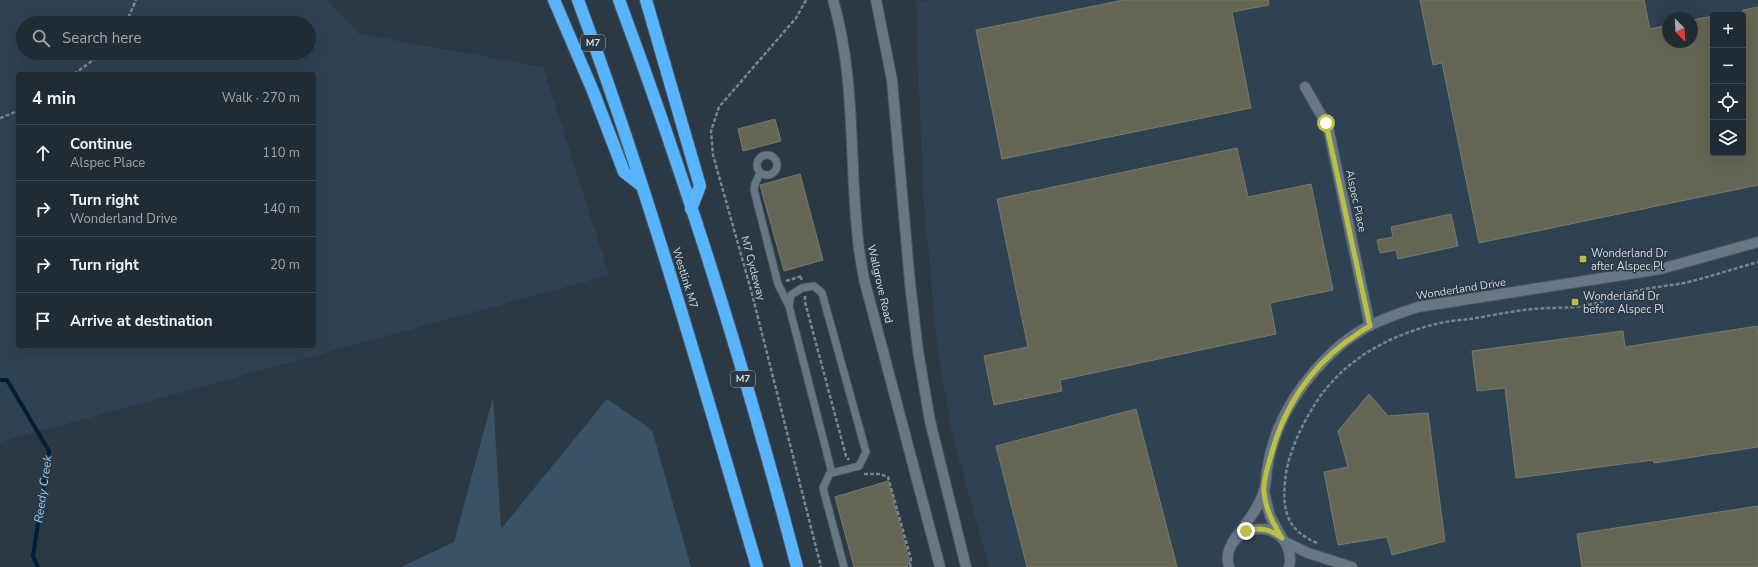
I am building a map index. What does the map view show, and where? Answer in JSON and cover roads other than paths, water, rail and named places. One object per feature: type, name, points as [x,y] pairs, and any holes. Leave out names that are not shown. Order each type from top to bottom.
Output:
[{"type":"highway","points":[[554,0],[594,91],[624,172],[642,186]]},
{"type":"highway","name":"Westlink M7","points":[[578,0],[628,142],[684,318],[757,567]]},
{"type":"highway","name":"M7","points":[[619,0],[665,130],[727,322],[797,567]]},
{"type":"highway","points":[[646,0],[664,70],[700,186],[691,209]]},
{"type":"street","name":"Wallgrove Road","points":[[833,0],[844,50],[858,240],[864,279],[940,567]]},
{"type":"street","points":[[876,0],[892,80],[910,283],[918,351],[930,421],[966,567]]},
{"type":"street","name":"Alspec Place","points":[[1305,87],[1328,127],[1370,326]]},
{"type":"street","name":"Wonderland Drive","points":[[1232,543],[1252,515],[1264,492],[1267,468],[1278,430],[1297,395],[1315,370],[1334,352],[1370,326],[1392,315],[1418,307],[1661,269],[1758,242]]},
{"type":"street","name":"Wonderland Drive","points":[[1264,492],[1270,516],[1290,552],[1289,567]]},
{"type":"street","points":[[1229,567],[1228,553],[1232,543],[1238,536],[1255,528],[1265,528],[1274,532],[1283,540],[1308,553],[1352,567]]},
{"type":"street","points":[[1349,567],[1356,567]]},
{"type":"lane","points":[[760,173],[754,190],[778,284],[789,306],[832,473]]},
{"type":"lane","points":[[789,306],[791,295],[802,288],[814,286],[822,293],[866,452],[859,466],[830,473],[823,488],[844,567]]},
{"type":"lane","points":[[792,567],[793,550]]},
{"type":"waterway","name":"Reedy Creek","points":[[0,380],[7,380],[49,451],[33,556],[38,567]]},
{"type":"place","name":"Wonderland Dr after Alspec Pl","points":[[1583,259]]},
{"type":"place","name":"Wonderland Dr before Alspec Pl","points":[[1575,302]]}]
